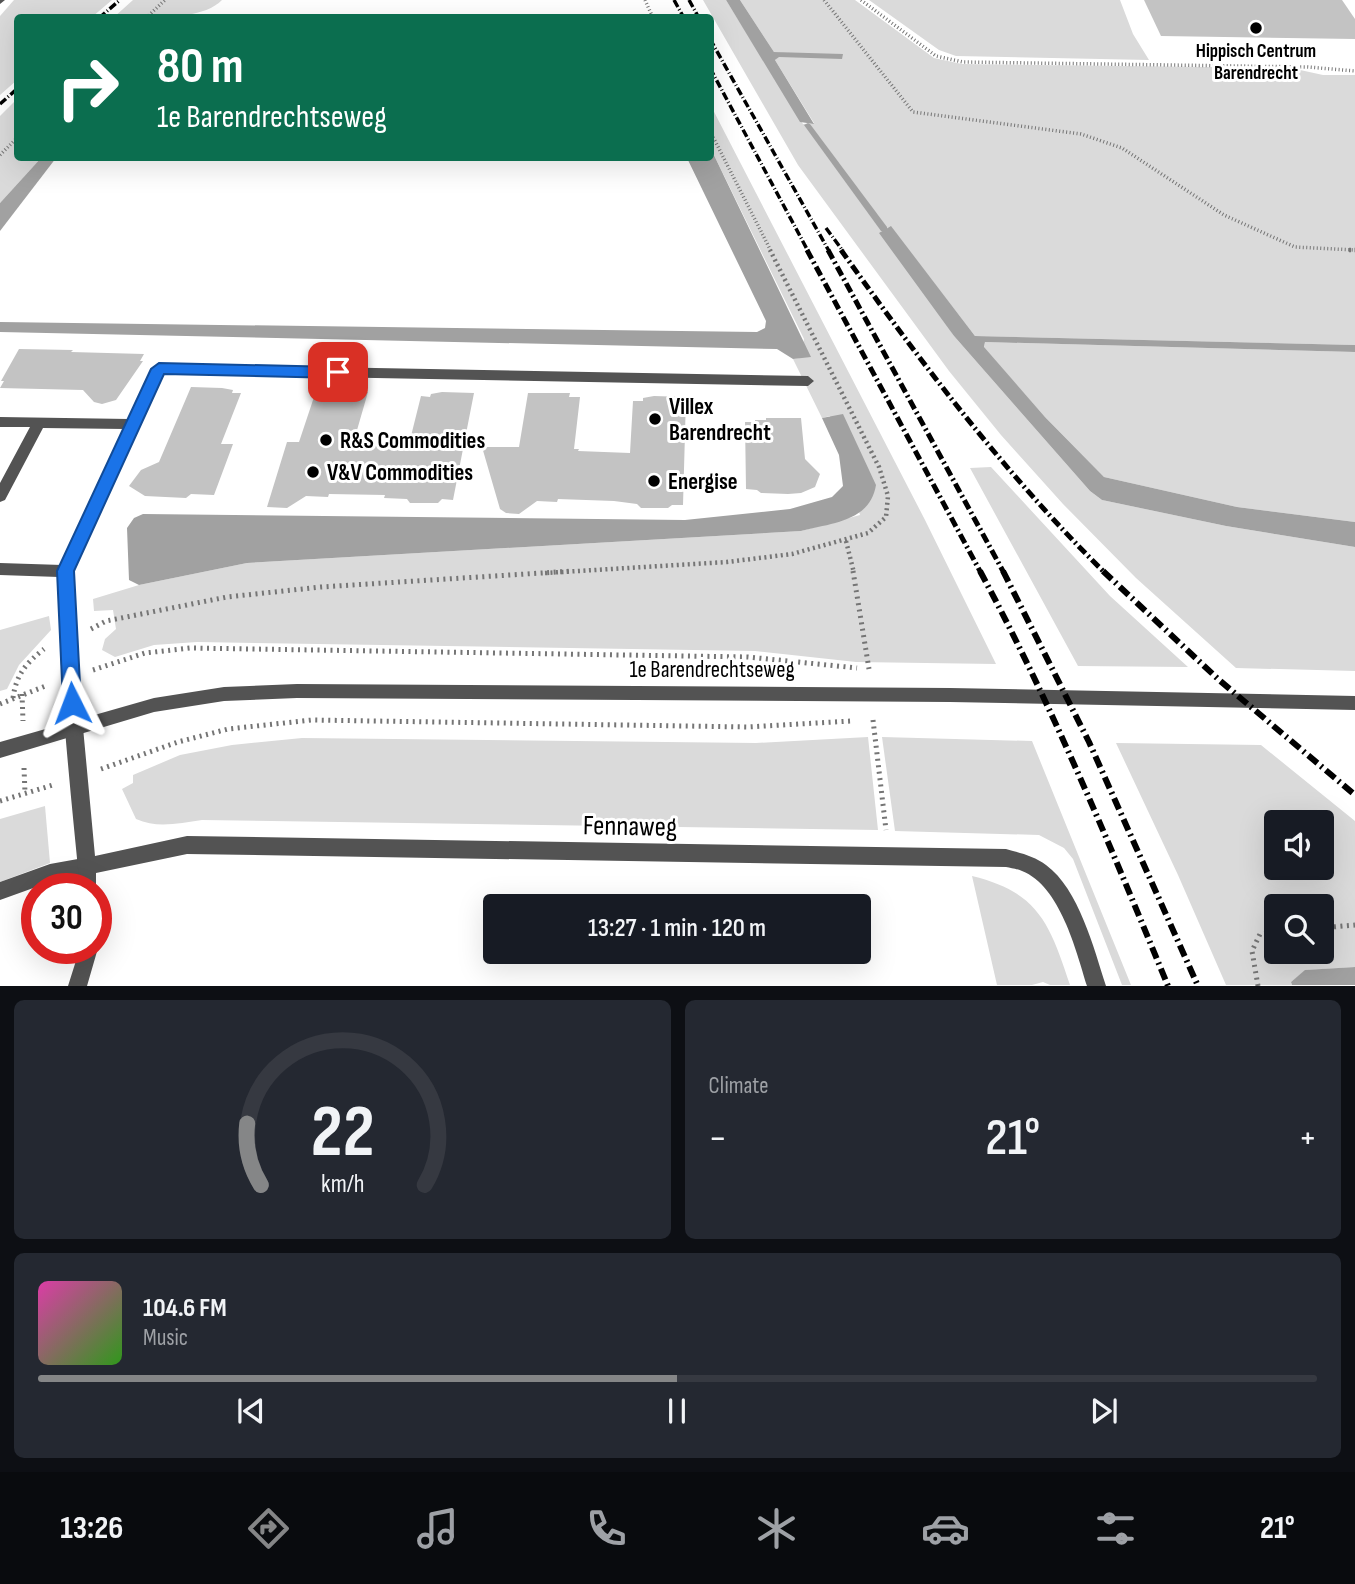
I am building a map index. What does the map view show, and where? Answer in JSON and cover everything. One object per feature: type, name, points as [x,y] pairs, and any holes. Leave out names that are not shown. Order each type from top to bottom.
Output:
[{"type":"street","points":[[89,873],[73,728],[66,571],[159,369],[808,381]]},
{"type":"street","points":[[0,422],[132,424]]},
{"type":"street","points":[[0,496],[39,423]]},
{"type":"street","points":[[0,569],[66,571]]},
{"type":"street","name":"1e Barendrechtseweg","points":[[0,750],[154,705],[224,694],[297,691],[950,695],[1355,703]]},
{"type":"street","name":"Fennaweg","points":[[89,866],[187,845],[1006,858],[1029,864],[1047,879],[1062,899],[1076,927],[1097,985]]},
{"type":"street","points":[[0,891],[50,873],[89,866]]},
{"type":"street","points":[[77,985],[84,964]]},
{"type":"path","points":[[150,14],[165,0]]},
{"type":"path","points":[[824,0],[913,112],[1081,134],[1122,148],[1224,215],[1294,247],[1355,250]]},
{"type":"path","points":[[861,0],[936,56],[963,62],[1308,66],[1355,71]]},
{"type":"path","points":[[13,698],[14,681],[23,666],[67,636],[106,621],[227,597],[321,587],[727,562],[792,554],[868,533],[886,517],[888,496],[879,467],[714,139]]},
{"type":"path","points":[[0,155],[14,141]]},
{"type":"path","name":"1e Barendrechtseweg","points":[[0,704],[70,677],[145,653],[190,648],[748,657],[869,669],[858,590],[846,541]]},
{"type":"path","points":[[0,801],[77,778],[191,738],[228,729],[312,720],[748,727],[873,720],[889,855]]},
{"type":"path","points":[[1334,927],[1355,925]]},
{"type":"path","points":[[1258,985],[1252,951],[1260,933],[1264,933]]},
{"type":"shaded area","points":[[14,0],[112,0],[96,14],[14,14],[14,83],[0,95],[0,16]]},
{"type":"shaded area","points":[[133,0],[222,0],[213,7],[191,14],[117,14]]},
{"type":"shaded area","points":[[703,0],[726,0],[803,124],[814,123],[775,60],[782,53],[774,52],[740,0],[855,0],[934,58],[962,64],[1291,68],[1323,75],[1355,75],[1355,345],[975,336],[891,227],[884,229],[954,336],[1090,491],[1102,500],[1226,526],[1355,547],[1355,671],[1236,668],[1136,578],[1063,504],[1001,435],[949,371],[798,165],[714,19],[714,14],[711,14]]},
{"type":"shaded area","points":[[726,0],[740,0],[774,52],[843,54],[842,59],[779,57],[775,60],[814,124],[800,122]]},
{"type":"shaded area","points":[[869,0],[1120,0],[1133,34],[1149,60],[956,56],[939,50]]},
{"type":"shaded area","points":[[14,102],[14,161],[38,161],[0,203],[0,116]]},
{"type":"shaded area","points":[[714,112],[925,520],[996,664],[856,662],[755,651],[197,642],[154,645],[115,657],[102,650],[105,639],[116,629],[113,610],[94,611],[93,599],[139,585],[247,563],[801,531],[860,515],[830,416],[822,418],[793,359],[800,358],[804,339],[714,155]]},
{"type":"shaded area","points":[[714,155],[811,357],[793,359],[777,349],[0,332],[0,322],[757,332],[765,328],[766,321],[688,161],[714,161]]},
{"type":"shaded area","points":[[38,161],[54,161],[0,231],[0,203]]},
{"type":"shaded area","points":[[891,226],[975,336],[1355,345],[1355,352],[985,342],[984,347],[1045,417],[1104,477],[1237,507],[1355,522],[1355,547],[1226,526],[1102,500],[1090,491],[954,336],[879,233]]},
{"type":"shaded area","points":[[985,342],[1355,352],[1355,522],[1237,507],[1104,477],[1045,417],[984,348]]},
{"type":"shaded area","points":[[843,414],[876,485],[866,507],[858,514],[825,526],[801,531],[247,563],[139,585],[129,580],[127,528],[134,518],[143,514],[685,520],[790,509],[832,497],[843,486],[839,455],[822,418]]},
{"type":"shaded area","points":[[991,467],[1110,596],[1188,667],[1078,666],[970,468]]},
{"type":"shaded area","points":[[49,616],[51,630],[19,665],[7,689],[0,691],[0,630]]},
{"type":"shaded area","points":[[868,737],[878,830],[202,820],[160,825],[136,819],[122,789],[133,783],[133,775],[180,755],[232,745],[302,738],[756,743]]},
{"type":"shaded area","points":[[882,737],[1032,741],[1131,985],[1122,985],[1073,859],[1064,848],[1039,835],[895,831]]},
{"type":"shaded area","points":[[1116,743],[1261,745],[1355,821],[1355,967],[1306,970],[1291,982],[1292,985],[1226,985]]},
{"type":"shaded area","points":[[45,806],[50,863],[0,882],[0,819]]},
{"type":"shaded area","points":[[972,876],[1013,891],[1039,914],[1056,945],[1070,985],[1050,985],[1043,982],[1032,985],[997,985]]},
{"type":"shaded area","points":[[1355,967],[1355,985],[1292,985],[1291,982],[1305,970]]},
{"type":"building","name":"Hippisch Centrum Barendrecht","points":[[1144,0],[1342,0],[1355,19],[1355,39],[1161,36]]},
{"type":"building","points":[[19,349],[144,354],[140,361],[143,361],[116,400],[102,404],[94,402],[83,390],[0,388],[4,381],[1,381]]},
{"type":"building","points":[[191,387],[222,388],[233,390],[232,393],[241,393],[221,444],[233,444],[214,495],[191,494],[186,498],[145,496],[129,486],[141,470],[159,462]]},
{"type":"building","points":[[316,391],[368,392],[353,444],[408,448],[421,396],[430,397],[431,394],[442,392],[474,393],[453,500],[410,503],[407,499],[384,498],[385,495],[329,494],[328,497],[306,496],[287,508],[267,507],[287,442],[299,442]]},
{"type":"building","points":[[528,393],[570,393],[569,397],[580,397],[574,449],[630,453],[633,401],[643,401],[643,398],[654,396],[686,397],[683,505],[641,508],[637,504],[614,501],[558,499],[557,502],[537,501],[519,514],[506,513],[500,509],[482,447],[519,447]]},
{"type":"building","points":[[766,418],[801,418],[805,459],[820,474],[815,487],[801,493],[788,494],[761,493],[746,489],[745,422]]},
{"type":"waterway","points":[[808,125],[884,229]]},
{"type":"railway","points":[[104,14],[120,0]]},
{"type":"railway","points":[[674,0],[682,14]]},
{"type":"railway","points":[[689,0],[697,14]]},
{"type":"railway","points":[[714,46],[829,251]]},
{"type":"railway","points":[[714,75],[808,251]]},
{"type":"railway","points":[[0,104],[14,92]]},
{"type":"railway","points":[[826,228],[843,251]]},
{"type":"railway","points":[[807,250],[981,573]]},
{"type":"railway","points":[[828,250],[1004,573]]},
{"type":"railway","points":[[841,250],[966,418],[1033,497],[1104,572]]},
{"type":"railway","points":[[980,571],[1056,724],[1168,986]]},
{"type":"railway","points":[[1003,571],[1089,742],[1198,986]]},
{"type":"railway","points":[[1104,572],[1218,679],[1355,795]]},
{"type":"place","name":"Hippisch Centrum Barendrecht","points":[[1256,28]]},
{"type":"place","name":"Villex Barendrecht","points":[[655,419]]},
{"type":"place","name":"R&S Commodities","points":[[326,440]]},
{"type":"place","name":"V&V Commodities","points":[[313,472]]},
{"type":"place","name":"Energise","points":[[654,481]]},
{"type":"route","points":[[72,703],[69,641],[66,631],[66,571],[159,369],[338,372]]}]
